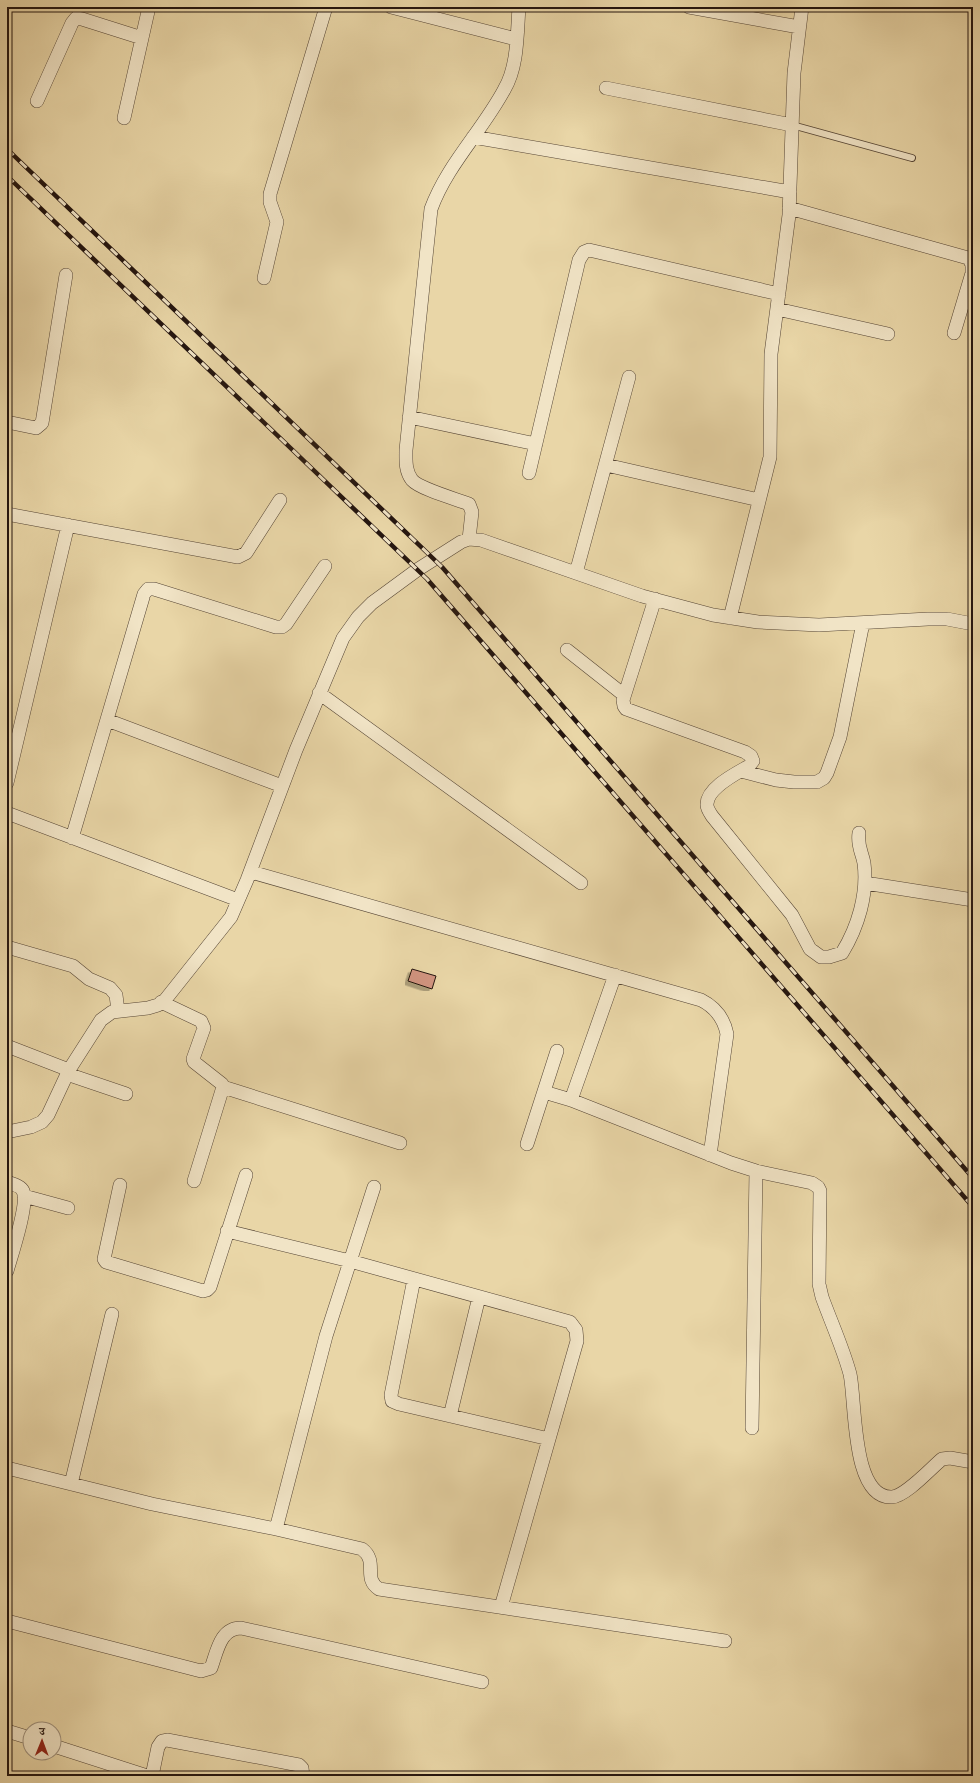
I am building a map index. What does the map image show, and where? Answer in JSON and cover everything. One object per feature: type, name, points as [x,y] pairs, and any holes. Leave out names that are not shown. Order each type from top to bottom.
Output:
[{"type":"street","points":[[124,118],[149,7]]},
{"type":"street","points":[[264,278],[277,222],[270,202],[270,194],[326,7]]},
{"type":"street","points":[[395,7],[516,39]]},
{"type":"street","points":[[469,539],[472,512],[469,504],[421,486],[412,480],[406,468],[409,417],[431,209],[437,193],[505,90],[511,75],[520,7]]},
{"type":"street","points":[[689,7],[799,27]]},
{"type":"street","points":[[730,618],[770,457],[770,378],[789,208],[794,73],[802,7]]},
{"type":"street","points":[[37,102],[72,23],[76,18],[142,38]]},
{"type":"street","points":[[606,88],[792,125]]},
{"type":"street","points":[[473,137],[790,192]]},
{"type":"street","points":[[789,208],[968,258],[972,264],[972,273],[954,333]]},
{"type":"street","points":[[529,473],[579,260],[584,252],[589,250],[779,294]]},
{"type":"street","points":[[7,422],[36,428],[42,423],[66,275]]},
{"type":"street","points":[[777,309],[888,334]]},
{"type":"street","points":[[576,573],[630,377]]},
{"type":"street","points":[[409,417],[536,444]]},
{"type":"street","points":[[606,465],[759,500]]},
{"type":"street","points":[[7,514],[238,557],[246,554],[280,500]]},
{"type":"street","points":[[7,783],[68,525]]},
{"type":"street","points":[[7,1132],[31,1127],[42,1122],[48,1115],[68,1072],[101,1020],[112,1012],[148,1008],[161,1002],[227,923],[251,872],[282,786],[342,638],[358,617],[372,603],[417,570],[461,542],[469,539],[481,540],[655,599],[713,615],[730,618],[758,622],[819,625],[928,619],[947,619],[973,624]]},
{"type":"street","points":[[72,838],[144,594],[148,589],[154,589],[282,628],[325,566]]},
{"type":"street","points":[[655,599],[624,695],[624,706],[626,709],[745,752],[751,756],[753,761],[714,789],[708,799],[707,806],[712,816],[792,915],[810,949],[821,957],[829,957],[842,953],[862,906],[864,863],[858,844],[859,833]]},
{"type":"street","points":[[741,771],[782,781],[817,782],[824,778],[840,736],[863,623]]},
{"type":"street","points":[[566,650],[624,695]]},
{"type":"street","points":[[319,693],[581,883]]},
{"type":"street","points":[[107,720],[282,786]]},
{"type":"street","points":[[7,813],[238,900]]},
{"type":"street","points":[[251,872],[701,1000],[717,1012],[725,1023],[727,1034],[710,1155]]},
{"type":"street","points":[[864,883],[973,900]]},
{"type":"street","points":[[7,947],[73,966],[89,979],[110,988],[116,995],[118,1011]]},
{"type":"street","points":[[571,1100],[615,975]]},
{"type":"street","points":[[161,1002],[200,1021],[204,1028],[193,1059],[194,1062],[220,1081],[223,1087],[194,1180]]},
{"type":"street","points":[[7,1046],[68,1072],[126,1094]]},
{"type":"street","points":[[527,1144],[557,1051]]},
{"type":"street","points":[[223,1087],[400,1143]]},
{"type":"street","points":[[544,1092],[571,1100],[710,1155],[756,1171],[812,1183],[818,1187],[820,1191],[819,1284],[822,1297],[849,1373],[853,1391],[859,1457],[867,1480],[883,1495],[892,1497],[902,1494],[942,1459],[950,1458],[973,1462]]},
{"type":"street","points":[[752,1428],[756,1171]]},
{"type":"street","points":[[120,1185],[104,1259],[109,1264],[203,1291],[210,1287],[246,1175]]},
{"type":"street","points":[[7,1182],[20,1187],[23,1190],[24,1196],[21,1221],[7,1271]]},
{"type":"street","points":[[276,1529],[319,1360],[374,1187]]},
{"type":"street","points":[[24,1196],[68,1208]]},
{"type":"street","points":[[227,1231],[350,1260],[570,1322],[576,1330],[577,1341],[501,1607]]},
{"type":"street","points":[[414,1279],[391,1395],[392,1401],[399,1404],[549,1439]]},
{"type":"street","points":[[450,1416],[479,1297]]},
{"type":"street","points":[[71,1484],[112,1314]]},
{"type":"street","points":[[7,1468],[152,1504],[276,1529],[362,1549],[369,1554],[371,1562],[370,1578],[373,1585],[379,1588],[725,1641]]},
{"type":"street","points":[[7,1622],[201,1671],[211,1668],[224,1635],[234,1628],[241,1628],[482,1682]]},
{"type":"street","points":[[7,1731],[22,1736]]},
{"type":"street","points":[[152,1776],[158,1747],[162,1741],[167,1740],[299,1766],[302,1768],[303,1776]]},
{"type":"street","points":[[62,1749],[147,1776]]},
{"type":"lane","points":[[792,125],[912,158]]},
{"type":"building","points":[[412,969],[436,976],[432,989],[408,981]]},
{"type":"railway","points":[[7,149],[442,567],[973,1178]]},
{"type":"railway","points":[[7,176],[427,579],[973,1207]]}]
